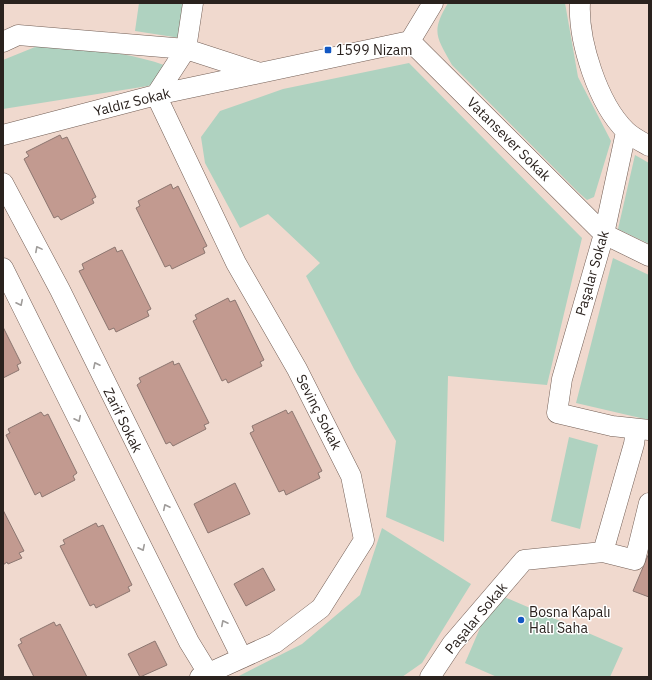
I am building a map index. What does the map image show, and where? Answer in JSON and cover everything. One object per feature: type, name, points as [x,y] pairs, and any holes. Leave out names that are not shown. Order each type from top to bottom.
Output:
[{"type":"street","points":[[156,95],[186,49],[193,3]]},
{"type":"street","points":[[410,41],[433,3]]},
{"type":"street","points":[[580,3],[579,15],[587,59],[603,99],[626,132],[649,146]]},
{"type":"street","name":"Yaldız Sokak","points":[[3,42],[18,35],[186,49],[262,73]]},
{"type":"street","name":"Yaldız Sokak","points":[[3,135],[156,95],[410,41]]},
{"type":"street","name":"Vatansever Sokak","points":[[410,41],[604,234],[649,256]]},
{"type":"street","name":"Sevinç Sokak","points":[[156,95],[236,263],[297,369],[351,476],[364,540],[321,608],[275,643],[204,675]]},
{"type":"street","name":"Paşalar Sokak","points":[[626,132],[604,234],[562,379],[557,413],[612,426],[643,430]]},
{"type":"street","name":"Zarif Sokak","points":[[3,183],[60,290],[242,658]]},
{"type":"street","points":[[3,268],[204,675]]},
{"type":"street","points":[[643,430],[634,444],[603,552],[636,560],[649,503]]},
{"type":"street","name":"Paşalar Sokak","points":[[430,677],[452,644],[524,560],[603,552]]},
{"type":"green space","points":[[139,3],[186,3],[180,38],[135,31]]},
{"type":"green space","points":[[448,3],[565,3],[578,77],[611,141],[594,197],[587,200],[578,192],[452,65],[442,47],[438,34],[439,21]]},
{"type":"green space","points":[[40,45],[89,49],[122,54],[169,67],[162,80],[148,86],[3,109],[3,60]]},
{"type":"green space","points":[[409,63],[582,238],[547,385],[448,376],[444,542],[386,517],[396,441],[354,369],[306,276],[320,263],[268,214],[240,228],[205,163],[201,137],[220,111],[283,89]]},
{"type":"green space","points":[[635,155],[649,163],[649,244],[618,229]]},
{"type":"green space","points":[[613,258],[649,275],[649,420],[576,403]]},
{"type":"green space","points":[[569,437],[598,445],[580,529],[551,521]]},
{"type":"green space","points":[[382,528],[471,584],[422,663],[402,677],[237,677],[302,644],[360,595]]},
{"type":"green space","name":"Bosna Kapalı Halı Saha","points":[[495,593],[623,648],[610,677],[497,677],[465,663]]},
{"type":"building","points":[[60,135],[62,139],[67,137],[96,197],[92,199],[94,203],[61,220],[58,216],[54,218],[24,159],[29,156],[26,152]]},
{"type":"building","points":[[171,184],[173,189],[178,186],[207,246],[203,248],[205,253],[172,269],[170,265],[165,267],[136,208],[140,206],[138,201]]},
{"type":"building","points":[[115,247],[117,252],[122,250],[151,309],[147,311],[149,316],[116,332],[114,328],[109,330],[79,271],[84,269],[82,264]]},
{"type":"building","points":[[228,298],[230,302],[235,300],[264,360],[260,362],[262,366],[228,383],[226,379],[222,381],[193,321],[197,319],[195,315]]},
{"type":"building","points":[[3,327],[21,363],[17,365],[19,370],[3,378]]},
{"type":"building","points":[[173,361],[174,365],[179,363],[209,423],[204,425],[206,429],[173,446],[170,442],[166,444],[137,385],[141,382],[139,378]]},
{"type":"building","points":[[286,410],[288,414],[292,411],[322,471],[318,473],[320,478],[286,495],[284,490],[279,492],[250,433],[254,431],[252,426]]},
{"type":"building","points":[[41,412],[44,416],[48,414],[77,473],[73,476],[75,480],[42,497],[40,492],[35,495],[6,435],[10,433],[8,429]]},
{"type":"building","points":[[235,483],[250,514],[208,533],[194,504]]},
{"type":"building","points":[[3,510],[24,551],[19,553],[22,558],[8,564],[7,562],[3,565]]},
{"type":"building","points":[[96,523],[98,527],[103,525],[132,585],[128,587],[130,591],[96,608],[94,604],[90,606],[60,546],[65,544],[63,540]]},
{"type":"building","points":[[649,553],[649,597],[633,591]]},
{"type":"building","points":[[263,568],[275,590],[246,606],[234,584]]},
{"type":"building","points":[[54,622],[56,626],[60,624],[87,677],[34,677],[18,645],[22,643],[20,639]]},
{"type":"building","points":[[155,641],[167,665],[140,677],[128,654]]},
{"type":"place","name":"1599 Nizam","points":[[328,50]]},
{"type":"place","name":"Bosna Kapalı Halı Saha","points":[[521,620]]}]
